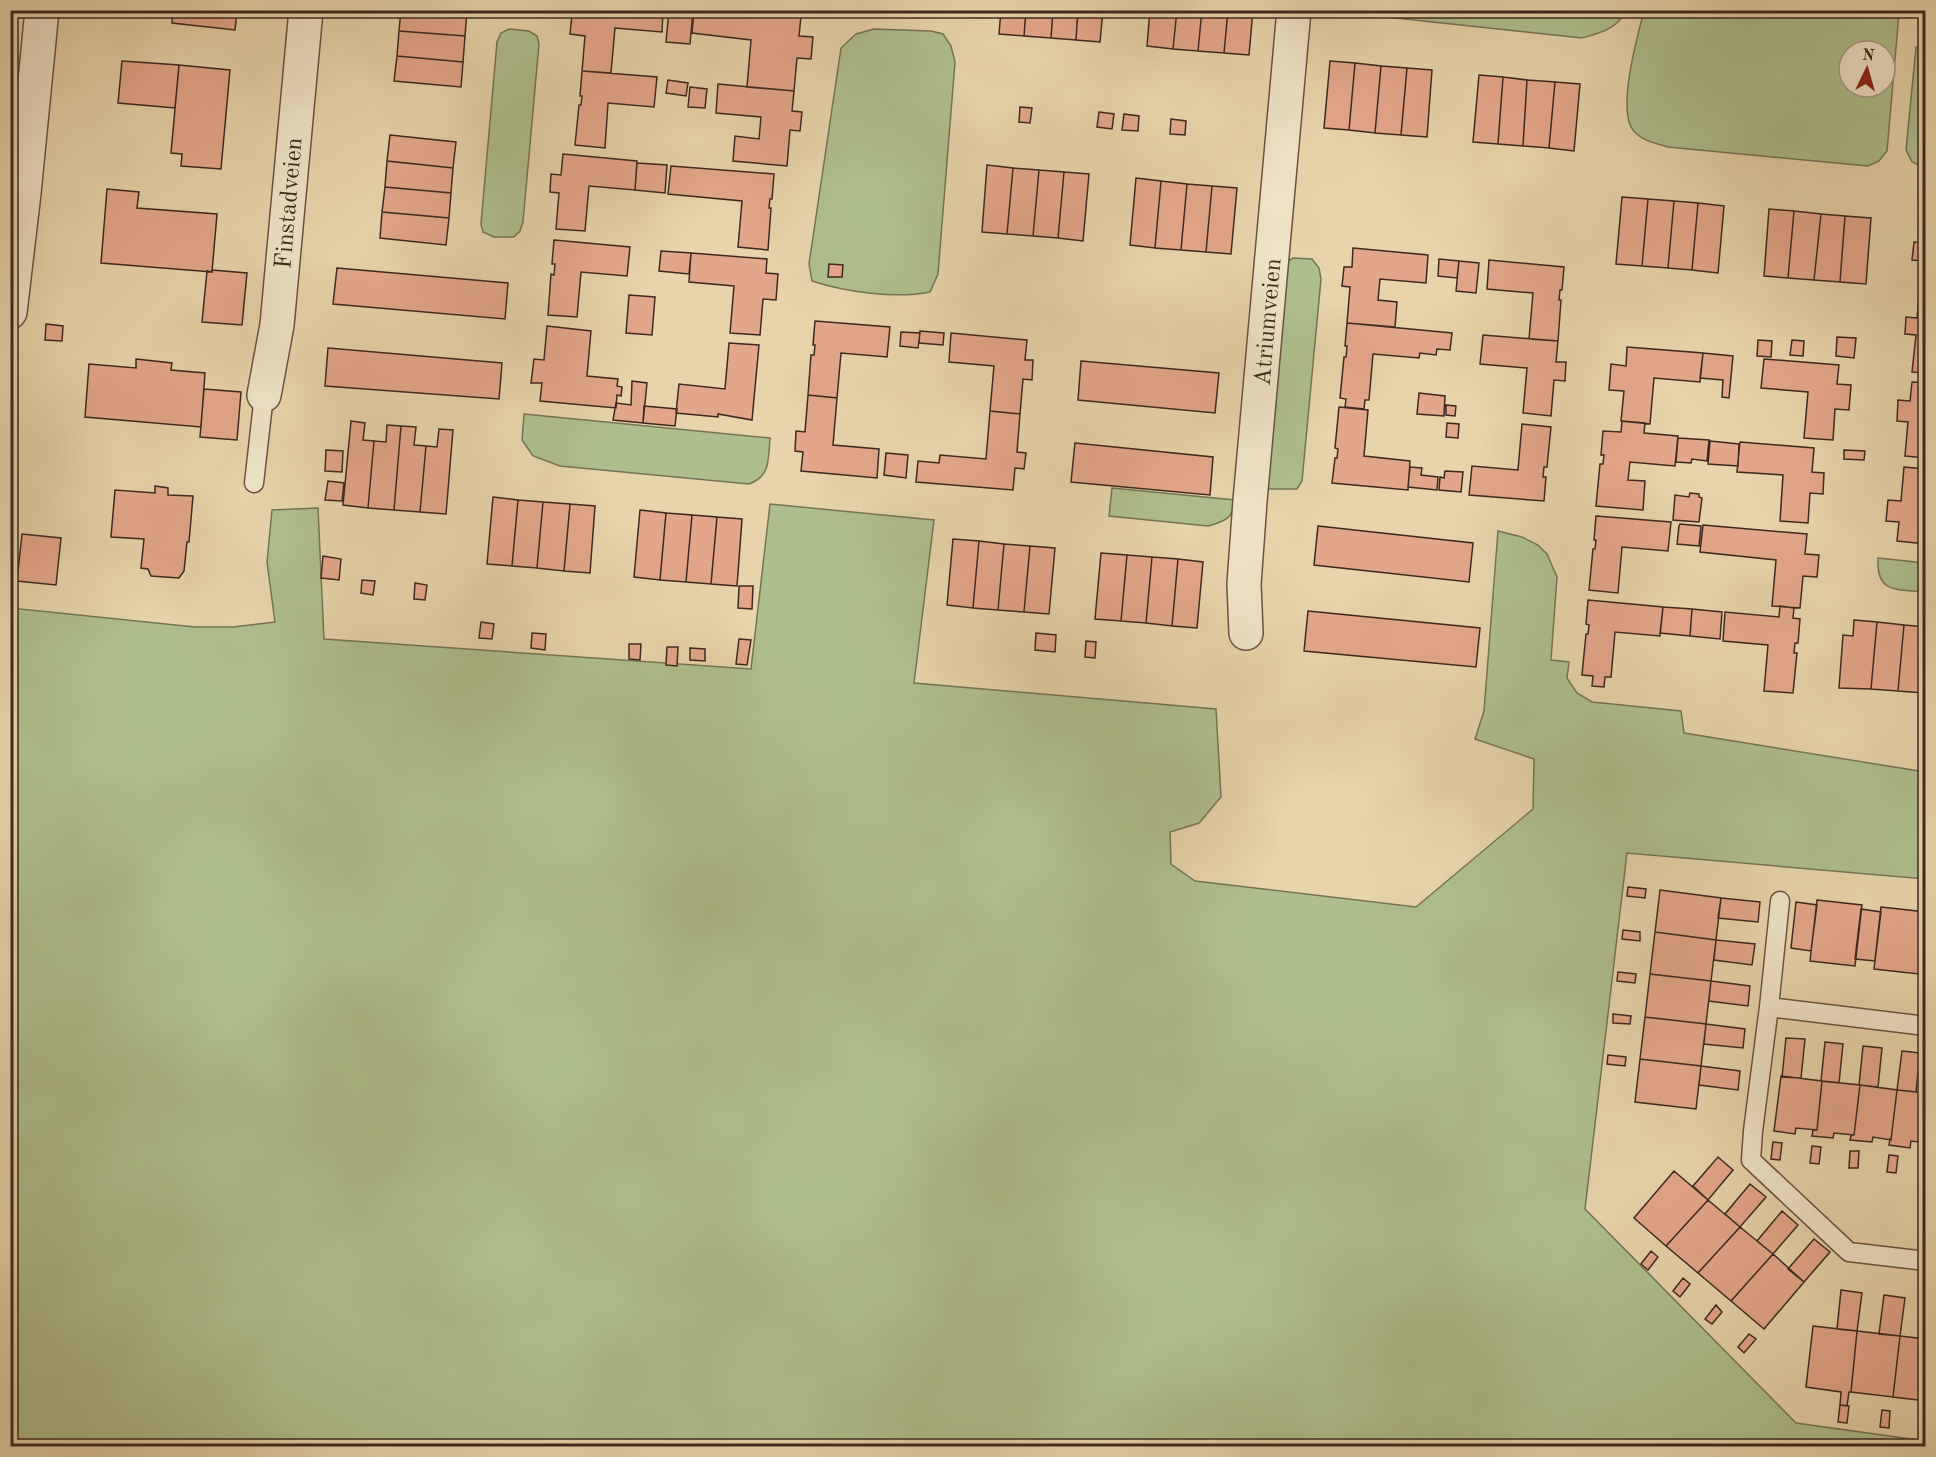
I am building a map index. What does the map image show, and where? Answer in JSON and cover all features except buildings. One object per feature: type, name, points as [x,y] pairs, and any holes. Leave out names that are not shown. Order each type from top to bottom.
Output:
[{"type":"street","points":[[10,312],[42,10]]},
{"type":"street","name":"Finstadveien","points":[[264,395],[277,325],[306,10]]},
{"type":"street","name":"Atriumveien","points":[[1246,633],[1244,584],[1250,501],[1294,10]]},
{"type":"lane","points":[[254,483],[264,395]]},
{"type":"lane","points":[[1780,901],[1751,1160],[1849,1252],[1926,1261]]},
{"type":"lane","points":[[1769,1007],[1926,1026]]},
{"type":"green space","points":[[1871,10],[1899,13],[1897,39],[1837,39],[1837,99],[1892,99],[1887,151],[1879,161],[1868,166],[1668,147],[1642,138],[1631,127],[1627,102],[1630,70],[1644,11]]},
{"type":"green space","points":[[503,11],[561,11],[561,18],[505,13]]},
{"type":"green space","points":[[1330,11],[1626,11],[1613,26],[1582,38]]},
{"type":"green space","points":[[509,29],[529,31],[537,36],[539,44],[523,222],[520,231],[514,237],[494,237],[483,232],[481,224],[497,42],[501,33]]},
{"type":"green space","points":[[874,29],[931,31],[943,34],[951,46],[955,62],[938,274],[930,292],[902,295],[871,293],[812,281],[809,264],[841,48],[856,34]]},
{"type":"green space","points":[[1916,47],[1925,48],[1925,168],[1912,162],[1906,150]]},
{"type":"green space","points":[[1293,258],[1312,259],[1319,268],[1321,279],[1302,481],[1297,489],[1269,489],[1265,480],[1285,263]]},
{"type":"green space","points":[[524,414],[770,438],[767,466],[756,481],[749,484],[560,466],[533,456],[522,440]]},
{"type":"green space","points":[[1112,488],[1235,500],[1227,518],[1208,526],[1109,516]]},
{"type":"green space","points":[[770,504],[934,520],[914,683],[1216,709],[1221,797],[1199,823],[1170,832],[1171,864],[1195,881],[1416,907],[1533,809],[1534,759],[1475,739],[1484,711],[1498,531],[1522,537],[1538,545],[1547,554],[1557,577],[1551,660],[1569,662],[1567,678],[1577,693],[1592,702],[1681,711],[1684,733],[1925,772],[1925,879],[1627,853],[1585,1209],[1796,1423],[1925,1441],[1925,1446],[11,1446],[11,608],[195,627],[233,627],[275,622],[267,562],[272,510],[318,508],[324,639],[751,669]]},
{"type":"green space","points":[[1878,558],[1925,563],[1925,592],[1897,589],[1885,584],[1878,570]]}]
